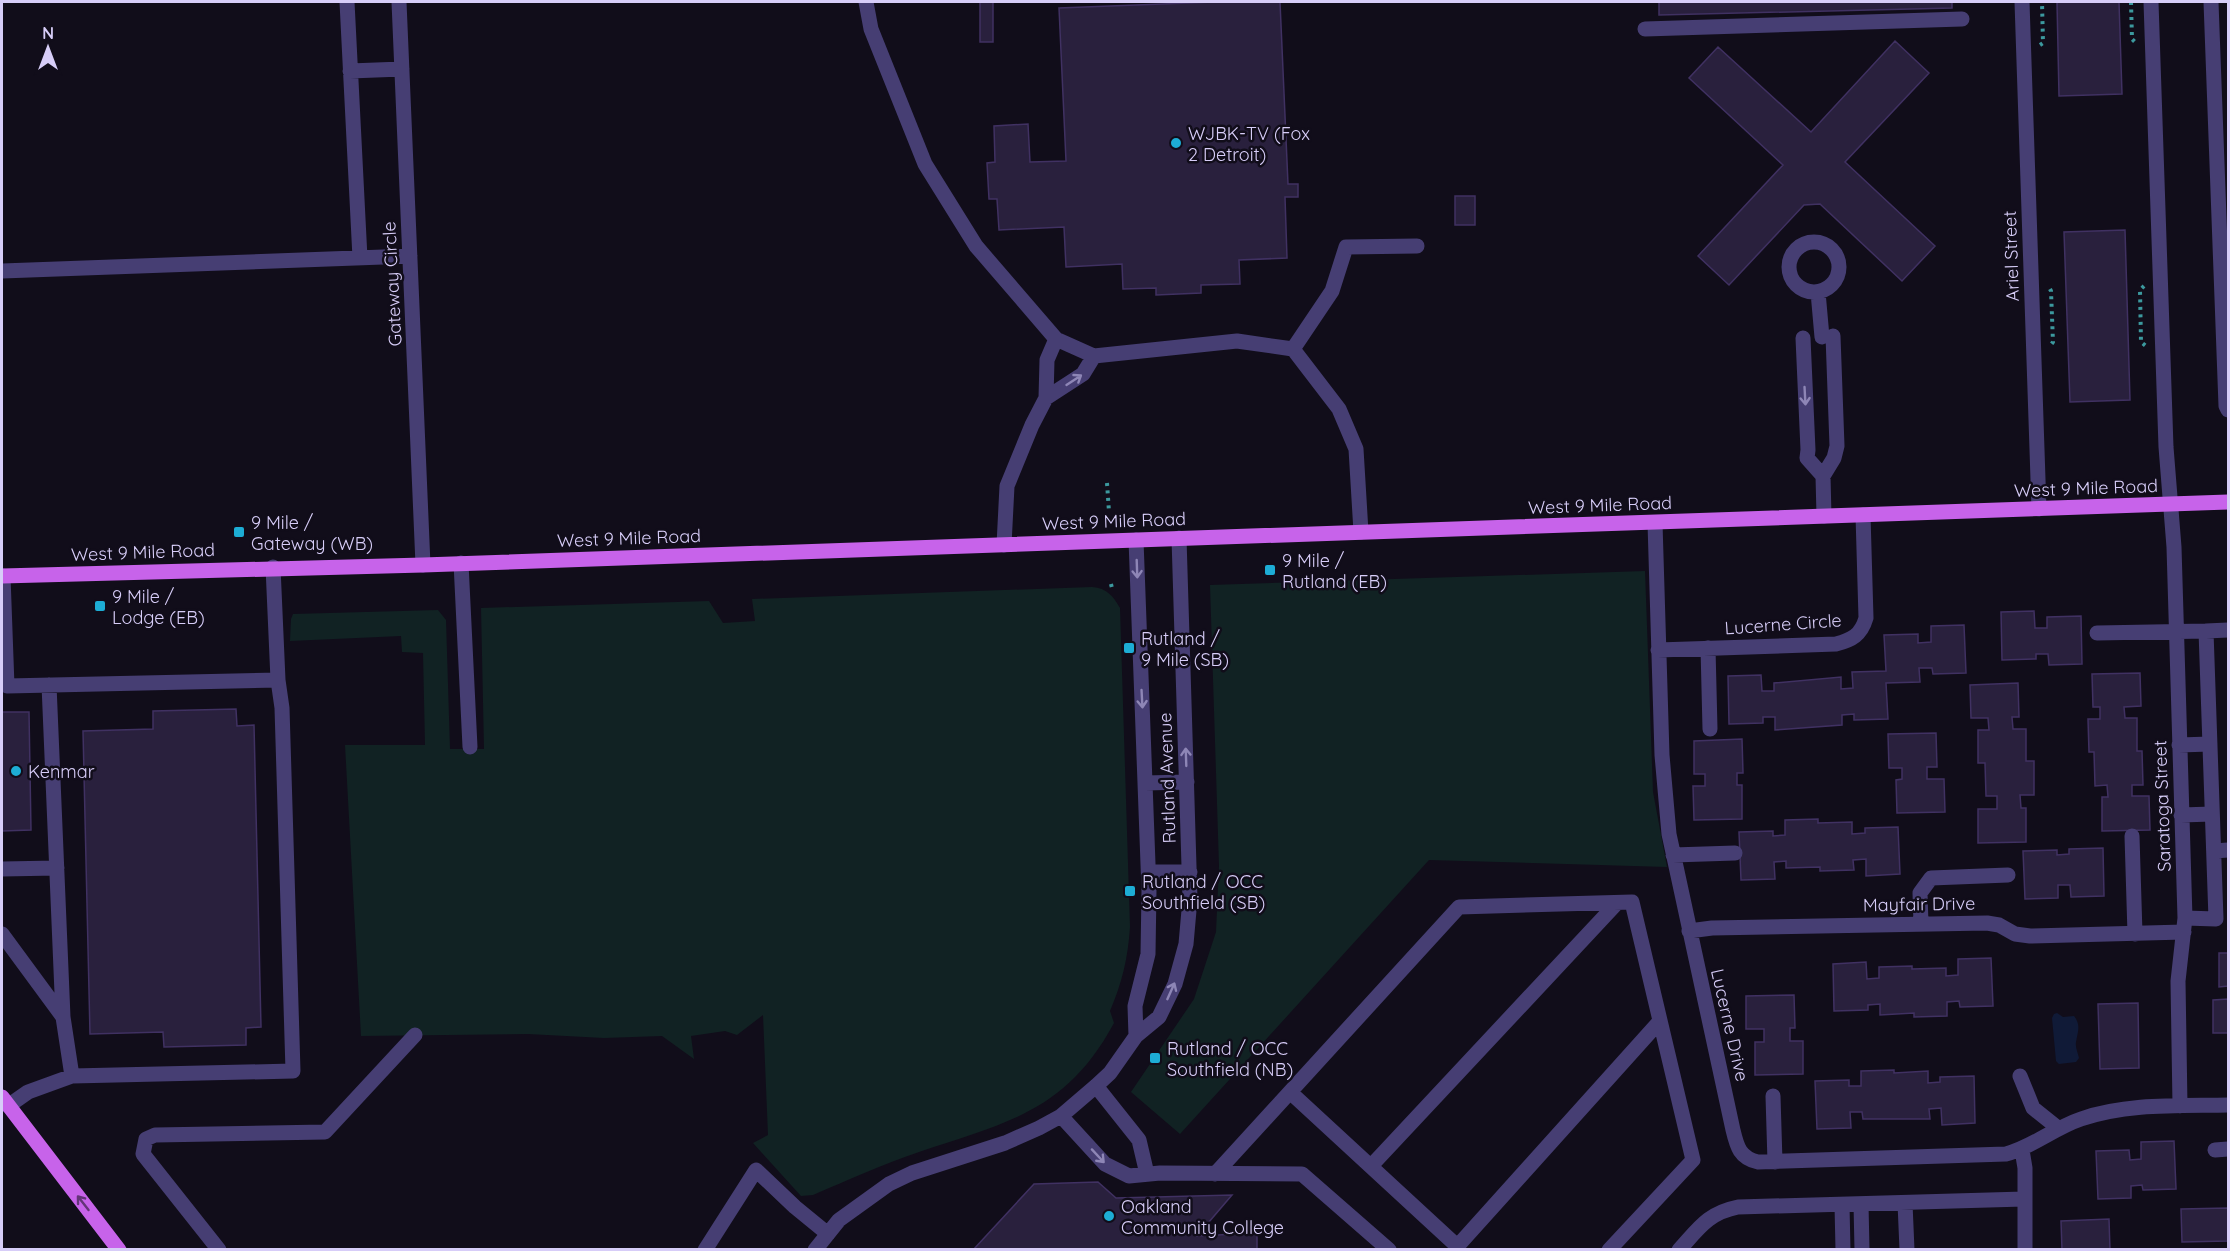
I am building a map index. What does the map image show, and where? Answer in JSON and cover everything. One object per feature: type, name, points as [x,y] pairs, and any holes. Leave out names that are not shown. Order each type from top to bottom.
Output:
[{"type":"main road","name":"West 9 Mile Road","points":[[2,576],[273,567],[423,565],[2229,502]]},
{"type":"main road","points":[[5,1101],[119,1250]]},
{"type":"street","points":[[347,2],[360,258]]},
{"type":"street","name":"Gateway Circle","points":[[399,2],[423,565]]},
{"type":"street","points":[[866,2],[871,29],[925,164],[976,246],[1056,339],[1094,356],[1237,341],[1293,349],[1339,410],[1356,449],[1361,532]]},
{"type":"street","name":"Ariel Street","points":[[2022,2],[2039,509]]},
{"type":"street","points":[[2151,2],[2167,467],[2172,504]]},
{"type":"street","points":[[2211,2],[2227,359],[2226,406],[2229,410]]},
{"type":"street","points":[[1646,29],[1962,19]]},
{"type":"street","points":[[350,71],[402,69]]},
{"type":"street","points":[[1293,349],[1332,291],[1346,247],[1417,246]]},
{"type":"street","points":[[2,271],[410,256]]},
{"type":"street","points":[[1818,292],[1828,336],[1837,446],[1834,458],[1824,476],[1824,516]]},
{"type":"street","points":[[1803,338],[1807,458],[1824,476]]},
{"type":"street","points":[[1004,544],[1007,486],[1032,425],[1046,398],[1047,360],[1056,339]]},
{"type":"street","points":[[1046,398],[1083,374],[1094,356]]},
{"type":"street","name":"Saratoga Street","points":[[2172,504],[2185,925],[2178,981],[2180,1106]]},
{"type":"street","name":"Lucerne Circle","points":[[1658,650],[1836,644],[1851,640],[1863,630],[1866,618],[1863,515]]},
{"type":"street","name":"Lucerne Drive","points":[[1655,523],[1663,783],[1673,855],[1736,1143],[1741,1154],[1747,1160],[1775,1162],[2006,1155],[2022,1150]]},
{"type":"street","name":"Rutland Avenue","points":[[815,1250],[854,1207],[889,1184],[912,1173],[1005,1143],[1061,1116],[1110,1073],[1136,1036],[1159,1017],[1175,984],[1185,944],[1190,872],[1179,538]]},
{"type":"street","name":"Rutland Avenue","points":[[1136,540],[1149,872],[1148,954],[1135,1006],[1136,1036]]},
{"type":"street","points":[[461,563],[470,747]]},
{"type":"street","points":[[5,1101],[72,1076],[293,1071],[282,708],[278,680],[273,567]]},
{"type":"street","points":[[2,576],[4,686],[278,680]]},
{"type":"street","points":[[2097,633],[2229,630]]},
{"type":"street","points":[[2206,631],[2212,814],[2221,850]]},
{"type":"street","points":[[1708,648],[1710,729]]},
{"type":"street","points":[[49,685],[63,1017],[72,1076]]},
{"type":"street","points":[[2179,745],[2210,744]]},
{"type":"street","points":[[1145,783],[1187,782]]},
{"type":"street","points":[[2181,815],[2212,814]]},
{"type":"street","points":[[2132,836],[2135,934]]},
{"type":"street","name":"Mayfair Drive","points":[[1689,931],[1712,928],[1987,923],[1999,925],[2015,934],[2030,936],[2135,934],[2216,919],[2221,850]]},
{"type":"street","points":[[1673,855],[1735,853]]},
{"type":"street","points":[[2,869],[57,868]]},
{"type":"street","points":[[1149,872],[1190,872]]},
{"type":"street","points":[[1921,924],[1920,893],[1931,878],[2008,875]]},
{"type":"street","points":[[1215,1174],[1459,908],[1632,902],[1693,1160],[1609,1250]]},
{"type":"street","points":[[1371,1166],[1617,903]]},
{"type":"street","points":[[2,934],[63,1017]]},
{"type":"street","points":[[1290,1092],[1456,1248],[1660,1021]]},
{"type":"street","points":[[219,1250],[143,1154],[146,1139],[154,1135],[325,1132],[415,1035]]},
{"type":"street","points":[[2020,1076],[2032,1108],[2058,1128]]},
{"type":"street","points":[[1096,1086],[1139,1140],[1147,1174]]},
{"type":"street","points":[[1773,1096],[1775,1162]]},
{"type":"street","points":[[2025,1250],[2025,1168],[2022,1150],[2058,1128],[2100,1113],[2180,1106],[2229,1105]]},
{"type":"street","points":[[1061,1116],[1105,1164],[1129,1176],[1302,1174],[1389,1250]]},
{"type":"street","points":[[705,1250],[756,1170],[828,1234]]},
{"type":"street","points":[[1679,1250],[1708,1219],[1720,1211],[1738,1207],[2024,1199]]},
{"type":"street","points":[[1905,1203],[1907,1250]]},
{"type":"street","points":[[1861,1204],[1862,1250]]},
{"type":"street","points":[[1842,1205],[1843,1250]]},
{"type":"path","points":[[1107,483],[1109,512]]},
{"type":"shaded area","points":[[1645,571],[1653,792],[1667,867],[1429,860],[1180,1134],[1131,1092],[1194,999],[1216,932],[1219,866],[1210,585]]},
{"type":"shaded area","points":[[1092,587],[1109,593],[1120,608],[1129,938],[1124,970],[1110,1011],[1114,1023],[1095,1053],[1076,1076],[1032,1110],[980,1132],[892,1162],[813,1195],[801,1196],[753,1143],[768,1135],[763,1015],[737,1035],[725,1031],[691,1036],[694,1059],[662,1036],[604,1038],[528,1034],[361,1036],[345,745],[425,745],[423,653],[402,652],[401,636],[290,641],[293,614],[438,610],[446,620],[450,749],[484,749],[481,608],[709,601],[723,623],[755,621],[752,599]]},
{"type":"water","points":[[2057,1013],[2063,1017],[2074,1016],[2078,1022],[2076,1048],[2079,1058],[2076,1062],[2059,1064],[2056,1061],[2052,1018]]},
{"type":"building","points":[[980,2],[993,2],[993,42],[980,42]]},
{"type":"building","name":"WJBK-TV (Fox 2 Detroit)","points":[[1280,2],[1288,184],[1298,184],[1298,197],[1285,197],[1287,258],[1239,260],[1240,284],[1201,285],[1201,293],[1156,295],[1156,288],[1123,289],[1122,264],[1066,267],[1064,227],[999,230],[997,199],[989,199],[987,163],[995,162],[994,126],[1028,124],[1030,162],[1066,161],[1059,8]]},
{"type":"building","points":[[1659,2],[1952,2],[1952,8],[1659,15]]},
{"type":"building","points":[[2057,2],[2119,2],[2122,94],[2059,96]]},
{"type":"building","points":[[1895,41],[1929,73],[1845,162],[1935,246],[1902,281],[1820,204],[1804,205],[1729,285],[1698,256],[1783,165],[1689,78],[1718,47],[1811,132]]},
{"type":"building","points":[[1455,196],[1475,196],[1475,225],[1455,225]]},
{"type":"building","points":[[2125,230],[2130,400],[2070,402],[2064,232]]},
{"type":"building","points":[[2034,611],[2035,628],[2047,628],[2047,617],[2081,616],[2082,664],[2049,665],[2048,654],[2036,654],[2036,659],[2002,660],[2001,612]]},
{"type":"building","points":[[1964,625],[1966,673],[1933,674],[1932,668],[1919,668],[1920,682],[1886,683],[1888,719],[1854,720],[1854,714],[1842,715],[1842,725],[1775,730],[1775,717],[1763,717],[1763,723],[1729,724],[1728,676],[1761,675],[1762,691],[1774,691],[1774,683],[1841,677],[1841,689],[1853,688],[1852,672],[1886,671],[1884,635],[1918,634],[1918,643],[1931,642],[1931,626]]},
{"type":"building","points":[[2140,673],[2141,706],[2124,707],[2125,718],[2137,718],[2137,751],[2142,751],[2143,785],[2132,785],[2132,796],[2149,796],[2150,830],[2102,831],[2102,797],[2108,797],[2107,785],[2095,786],[2094,752],[2089,752],[2088,719],[2100,719],[2100,707],[2093,707],[2092,674]]},
{"type":"building","points":[[2018,683],[2019,717],[2012,717],[2013,729],[2026,729],[2026,761],[2034,761],[2034,795],[2020,795],[2021,808],[2026,808],[2026,842],[1978,843],[1978,809],[1997,809],[1997,796],[1986,796],[1985,763],[1978,763],[1978,730],[1989,730],[1988,718],[1971,718],[1970,685]]},
{"type":"building","points":[[236,709],[237,726],[254,725],[261,1027],[246,1028],[246,1045],[164,1047],[163,1032],[90,1034],[83,731],[153,729],[153,711]]},
{"type":"building","name":"Kenmar","points":[[2,712],[29,712],[31,830],[2,831]]},
{"type":"building","points":[[1936,733],[1937,767],[1927,767],[1927,779],[1944,779],[1945,812],[1897,813],[1896,780],[1902,779],[1902,768],[1889,768],[1888,734]]},
{"type":"building","points":[[1742,739],[1743,773],[1737,773],[1737,785],[1742,785],[1742,819],[1694,820],[1693,786],[1705,786],[1705,774],[1694,774],[1694,741]]},
{"type":"building","points":[[1818,819],[1818,823],[1852,822],[1852,834],[1865,833],[1865,828],[1898,827],[1900,874],[1866,876],[1866,859],[1853,860],[1854,870],[1820,871],[1820,867],[1786,868],[1786,861],[1774,862],[1775,879],[1741,880],[1739,832],[1773,831],[1773,836],[1785,835],[1785,820]]},
{"type":"building","points":[[2103,848],[2104,896],[2071,897],[2070,885],[2058,885],[2058,898],[2025,899],[2023,851],[2057,850],[2057,855],[2069,854],[2069,849]]},
{"type":"building","points":[[2219,953],[2228,953],[2228,986],[2219,987]]},
{"type":"building","points":[[1991,958],[1993,1006],[1960,1007],[1959,1001],[1947,1002],[1947,1016],[1914,1017],[1914,1013],[1880,1015],[1880,1004],[1868,1005],[1868,1010],[1834,1011],[1833,964],[1866,962],[1867,979],[1879,978],[1879,967],[1946,968],[1946,976],[1958,975],[1958,959]]},
{"type":"building","points":[[1794,995],[1795,1028],[1790,1028],[1790,1041],[1803,1041],[1803,1074],[1755,1075],[1755,1042],[1764,1042],[1764,1029],[1746,1029],[1746,996]]},
{"type":"building","points":[[2228,999],[2228,1033],[2213,1033],[2213,1000]]},
{"type":"building","points":[[2138,1003],[2139,1068],[2100,1069],[2098,1004]]},
{"type":"building","points":[[1894,1070],[1894,1073],[1928,1071],[1928,1083],[1940,1082],[1940,1077],[1974,1076],[1975,1123],[1942,1125],[1941,1108],[1929,1109],[1930,1119],[1863,1119],[1862,1112],[1850,1112],[1851,1128],[1817,1129],[1815,1081],[1849,1080],[1849,1086],[1861,1086],[1861,1071]]},
{"type":"building","points":[[2174,1141],[2176,1189],[2143,1190],[2142,1185],[2131,1186],[2131,1198],[2098,1199],[2096,1151],[2129,1150],[2130,1160],[2141,1159],[2141,1142]]},
{"type":"building","name":"Oakland Community College","points":[[1098,1182],[1116,1198],[1232,1195],[1197,1236],[1257,1233],[1257,1250],[973,1250],[1034,1184]]},
{"type":"building","points":[[2228,1208],[2228,1241],[2182,1242],[2181,1209]]},
{"type":"building","points":[[2109,1219],[2110,1250],[2062,1250],[2061,1221]]},
{"type":"place","name":"WJBK-TV (Fox 2 Detroit)","points":[[1176,143]]},
{"type":"place","name":"9 Mile / Gateway (WB)","points":[[239,532]]},
{"type":"place","name":"9 Mile / Rutland (EB)","points":[[1270,570]]},
{"type":"place","name":"9 Mile / Lodge (EB)","points":[[100,606]]},
{"type":"place","name":"Rutland / 9 Mile (SB)","points":[[1129,648]]},
{"type":"place","name":"Kenmar","points":[[16,771]]},
{"type":"place","name":"Rutland / OCC Southfield (SB)","points":[[1130,891]]},
{"type":"place","name":"Rutland / OCC Southfield (NB)","points":[[1155,1058]]},
{"type":"place","name":"Oakland Community College","points":[[1109,1216]]}]
